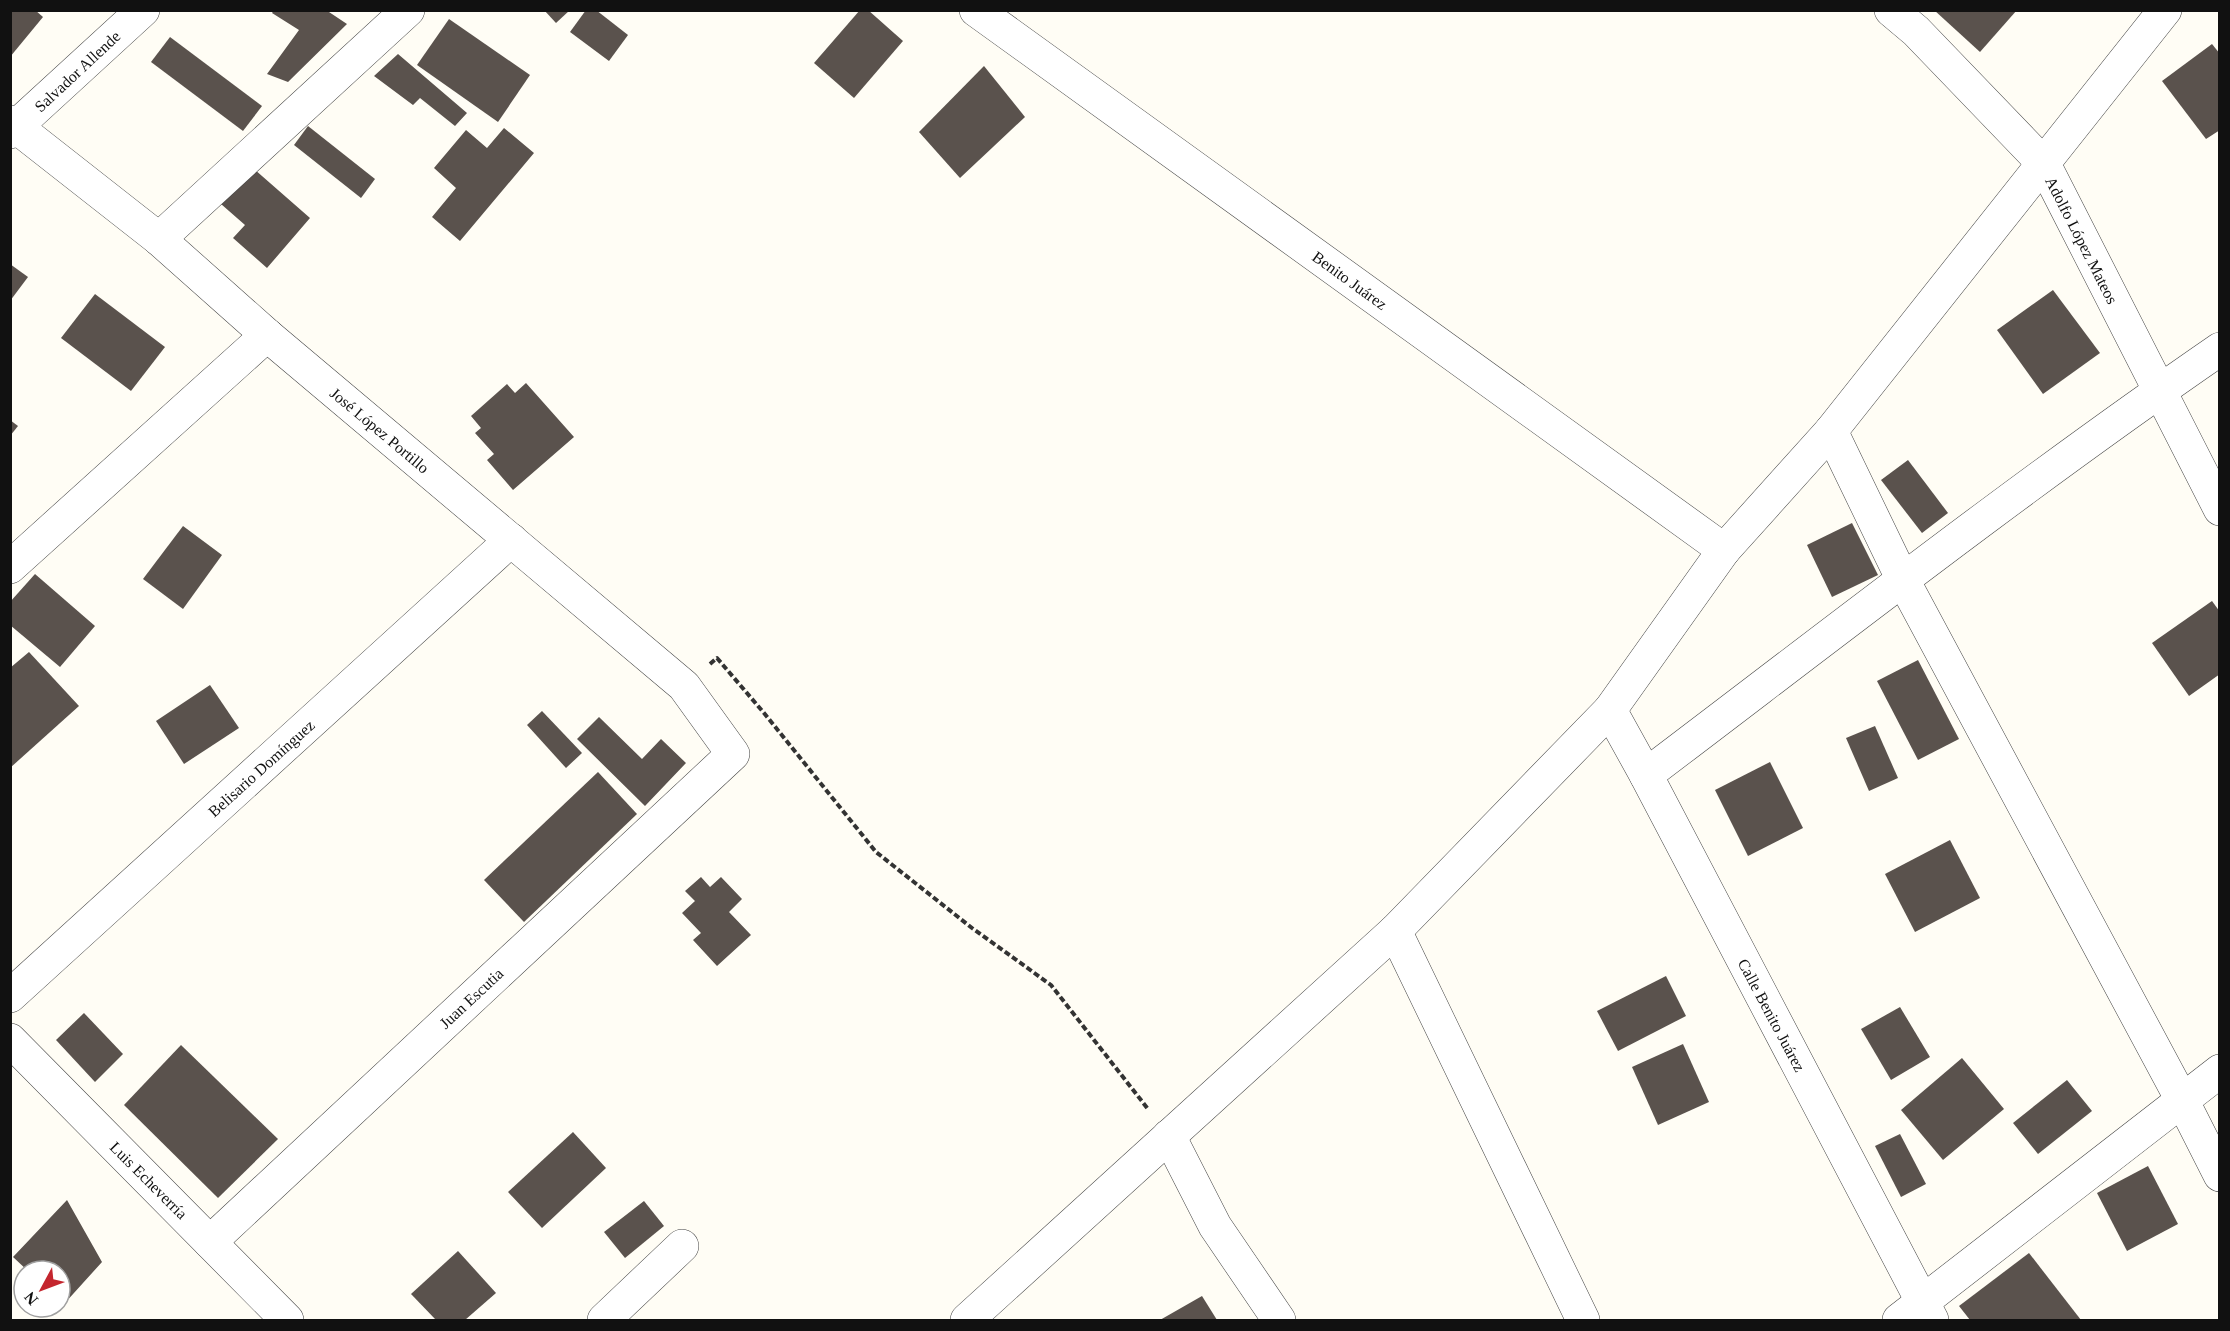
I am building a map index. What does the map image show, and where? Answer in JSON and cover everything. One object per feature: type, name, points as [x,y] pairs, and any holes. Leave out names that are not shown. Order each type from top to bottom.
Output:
[{"type":"street","name":"Salvador Allende","points":[[12,127],[143,10]]},
{"type":"street","points":[[159,239],[408,10]]},
{"type":"street","name":"Adolfo López Mateos","points":[[1891,10],[1916,31],[2044,164],[2220,509]]},
{"type":"street","points":[[967,1320],[1395,931],[1610,710],[1724,550],[1831,431],[2165,10]]},
{"type":"street","name":"Benito Juárez","points":[[979,11],[1724,550]]},
{"type":"street","name":"José López Portillo","points":[[12,127],[159,239],[267,335],[684,686],[733,754]]},
{"type":"street","points":[[10,567],[267,335]]},
{"type":"street","points":[[1646,775],[1902,580],[2159,391],[2220,349]]},
{"type":"street","points":[[1831,431],[1902,580],[2182,1100],[2220,1175]]},
{"type":"street","name":"Belisario Domínguez","points":[[10,996],[511,540]]},
{"type":"street","name":"Calle Benito Juárez","points":[[1610,710],[1646,775],[1918,1314]]},
{"type":"street","name":"Juan Escutia","points":[[210,1242],[733,754]]},
{"type":"street","points":[[1395,931],[1583,1320]]},
{"type":"street","name":"Luis Echeverría","points":[[10,1040],[287,1320]]},
{"type":"street","points":[[1918,1314],[2220,1071]]},
{"type":"street","points":[[1169,1136],[1215,1226],[1279,1320]]},
{"type":"street","points":[[604,1320],[682,1246]]},
{"type":"path","points":[[684,686],[717,658],[876,852],[972,928],[1051,985],[1169,1136]]},
{"type":"building","points":[[10,10],[35,10],[43,17],[10,57]]},
{"type":"building","points":[[274,10],[326,10],[347,24],[288,82],[267,74],[299,30],[272,13]]},
{"type":"building","points":[[544,10],[570,10],[556,23]]},
{"type":"building","points":[[586,10],[596,10],[628,35],[609,61],[570,32]]},
{"type":"building","points":[[860,10],[868,10],[903,41],[854,98],[814,63]]},
{"type":"building","points":[[1934,10],[2017,10],[1980,52]]},
{"type":"building","points":[[449,19],[530,75],[498,122],[417,65]]},
{"type":"building","points":[[170,37],[262,106],[243,131],[151,62]]},
{"type":"building","points":[[2212,44],[2220,54],[2220,130],[2206,139],[2162,81]]},
{"type":"building","points":[[398,54],[467,113],[455,126],[420,98],[413,105],[374,76]]},
{"type":"building","points":[[984,66],[1025,117],[960,178],[919,132]]},
{"type":"building","points":[[308,126],[375,179],[361,198],[294,145]]},
{"type":"building","points":[[504,128],[534,153],[460,241],[432,217],[456,188],[434,168],[466,130],[487,148]]},
{"type":"building","points":[[253,168],[310,218],[267,268],[233,238],[245,225],[221,204]]},
{"type":"building","points":[[10,264],[28,277],[10,301]]},
{"type":"building","points":[[2053,290],[2100,353],[2043,394],[1997,330]]},
{"type":"building","points":[[95,294],[165,347],[131,391],[61,338]]},
{"type":"building","points":[[526,383],[574,437],[513,490],[487,460],[494,454],[475,433],[481,428],[471,416],[507,384],[515,393]]},
{"type":"building","points":[[10,420],[18,426],[10,436]]},
{"type":"building","points":[[1908,460],[1948,513],[1922,533],[1881,480]]},
{"type":"building","points":[[1852,523],[1878,575],[1832,597],[1807,545]]},
{"type":"building","points":[[183,526],[222,555],[183,609],[143,579]]},
{"type":"building","points":[[35,574],[95,626],[60,667],[10,625],[10,602]]},
{"type":"building","points":[[2212,601],[2220,612],[2220,674],[2189,696],[2152,643]]},
{"type":"building","points":[[29,652],[79,706],[10,768],[10,668]]},
{"type":"building","points":[[1918,660],[1959,739],[1918,760],[1877,681]]},
{"type":"building","points":[[210,685],[239,728],[184,764],[156,721]]},
{"type":"building","points":[[542,711],[582,753],[566,768],[527,725]]},
{"type":"building","points":[[599,717],[642,759],[661,739],[686,763],[645,806],[577,739]]},
{"type":"building","points":[[1875,726],[1898,778],[1869,791],[1846,738]]},
{"type":"building","points":[[1770,762],[1803,828],[1748,856],[1715,790]]},
{"type":"building","points":[[598,772],[637,814],[524,922],[484,880]]},
{"type":"building","points":[[1950,840],[1980,898],[1915,932],[1885,874]]},
{"type":"building","points":[[701,877],[710,887],[721,877],[742,899],[729,912],[751,935],[717,966],[693,940],[701,933],[682,913],[695,901],[685,891]]},
{"type":"building","points":[[1666,976],[1686,1016],[1618,1051],[1597,1011]]},
{"type":"building","points":[[1900,1007],[1930,1057],[1891,1080],[1861,1029]]},
{"type":"building","points":[[84,1013],[123,1054],[95,1082],[56,1040]]},
{"type":"building","points":[[1683,1044],[1709,1102],[1658,1125],[1632,1067]]},
{"type":"building","points":[[181,1045],[278,1139],[218,1198],[124,1105]]},
{"type":"building","points":[[1962,1058],[2004,1109],[1943,1160],[1901,1110]]},
{"type":"building","points":[[2067,1080],[2092,1111],[2038,1154],[2013,1123]]},
{"type":"building","points":[[573,1132],[606,1168],[542,1228],[508,1192]]},
{"type":"building","points":[[1900,1134],[1926,1184],[1901,1197],[1875,1146]]},
{"type":"building","points":[[2148,1166],[2178,1224],[2127,1251],[2097,1193]]},
{"type":"building","points":[[67,1200],[102,1262],[72,1295],[72,1259],[15,1259],[13,1257]]},
{"type":"building","points":[[644,1201],[664,1226],[625,1258],[604,1232]]},
{"type":"building","points":[[458,1251],[496,1293],[465,1320],[436,1320],[411,1294]]},
{"type":"building","points":[[2029,1253],[2081,1320],[1970,1320],[1959,1306]]},
{"type":"building","points":[[1202,1296],[1217,1320],[1160,1320]]}]
